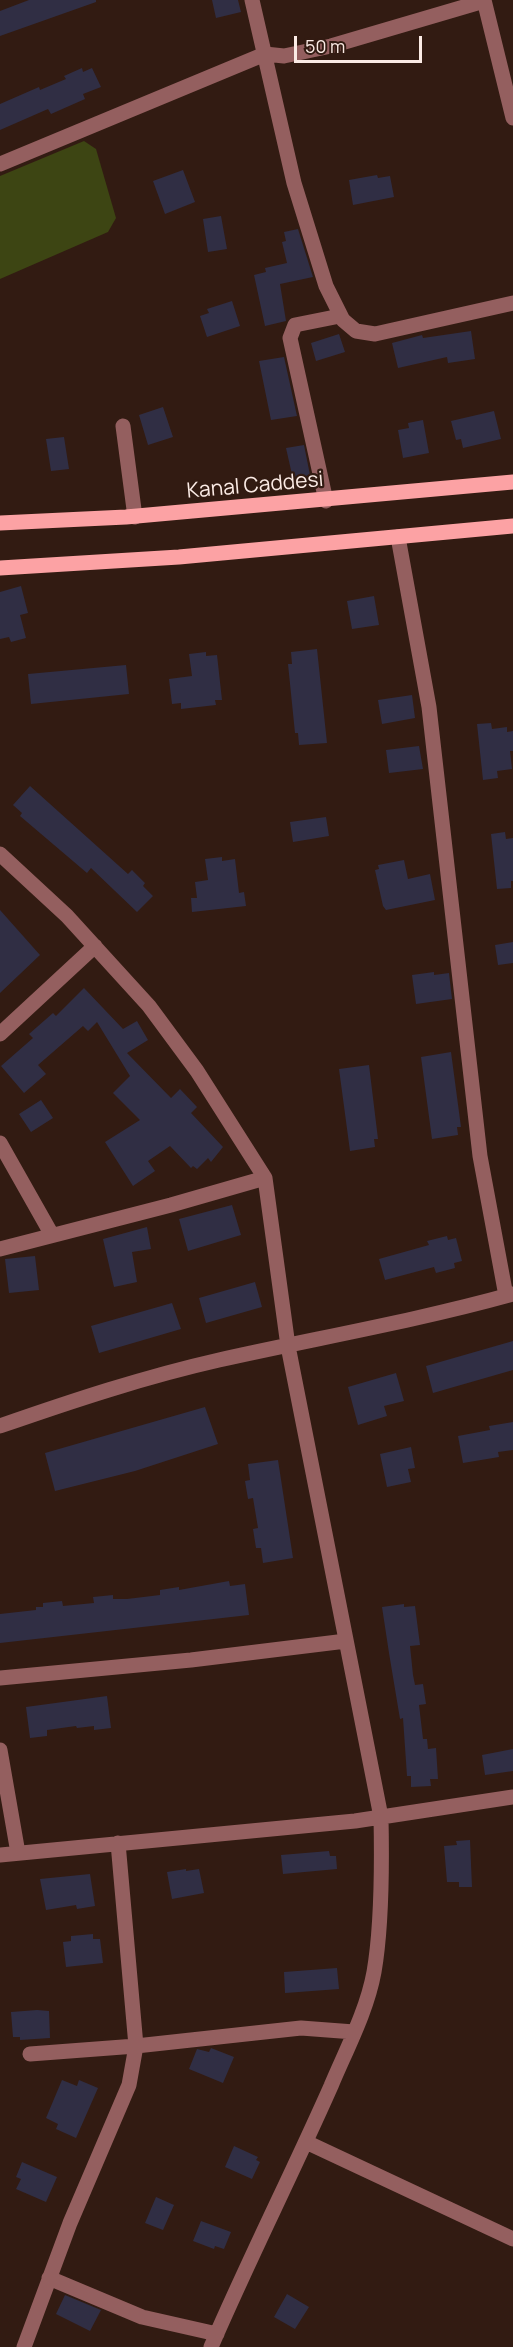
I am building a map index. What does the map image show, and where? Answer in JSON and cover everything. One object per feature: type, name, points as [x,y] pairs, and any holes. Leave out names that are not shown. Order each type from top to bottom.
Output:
[{"type":"main road","name":"Kanal Caddesi","points":[[0,523],[135,517],[513,482]]},
{"type":"main road","points":[[0,568],[179,557],[513,526]]},
{"type":"street","points":[[252,0],[294,183],[326,286],[340,316],[356,331],[375,334],[513,303]]},
{"type":"street","points":[[0,164],[265,54],[284,56],[330,46],[484,1],[513,118]]},
{"type":"street","points":[[326,501],[290,339],[295,325],[340,316]]},
{"type":"street","points":[[123,426],[135,517]]},
{"type":"street","points":[[0,1426],[111,1389],[218,1360],[430,1317],[510,1295],[480,1155],[429,707],[398,537]]},
{"type":"street","points":[[0,854],[68,916],[149,1006],[190,1062],[265,1178],[288,1346],[381,1817],[382,1868],[374,1972],[354,2032],[306,2142],[245,2266],[214,2341],[142,2317],[50,2278]]},
{"type":"street","points":[[0,1035],[95,946]]},
{"type":"street","points":[[0,1143],[52,1235]]},
{"type":"street","points":[[0,1249],[265,1178]]},
{"type":"street","points":[[0,1678],[191,1660],[346,1641]]},
{"type":"street","points":[[0,1750],[18,1853]]},
{"type":"street","points":[[0,1855],[381,1817],[513,1797]]},
{"type":"street","points":[[24,2347],[70,2223],[129,2085],[136,2046],[118,1843]]},
{"type":"street","points":[[30,2054],[136,2046],[301,2028],[354,2032]]},
{"type":"street","points":[[306,2142],[513,2239]]},
{"type":"green space","points":[[84,141],[96,149],[116,218],[108,232],[0,279],[0,176]]},
{"type":"building","points":[[29,0],[96,0],[96,2],[0,36],[0,11]]},
{"type":"building","points":[[212,0],[238,0],[241,12],[216,18]]},
{"type":"building","points":[[82,68],[83,72],[92,68],[101,87],[83,94],[85,99],[51,114],[48,109],[0,130],[0,104],[39,87],[40,90],[66,79],[64,76]]},
{"type":"building","points":[[183,170],[195,202],[165,214],[153,181]]},
{"type":"building","points":[[377,175],[378,178],[390,176],[394,197],[353,205],[349,180]]},
{"type":"building","points":[[221,216],[227,249],[208,252],[203,219]]},
{"type":"building","points":[[298,229],[313,277],[280,284],[286,321],[265,326],[254,275],[266,272],[265,268],[287,263],[282,242],[286,241],[284,232]]},
{"type":"building","points":[[232,301],[240,326],[207,337],[200,316],[209,313],[207,309]]},
{"type":"building","points":[[471,331],[475,359],[448,363],[447,357],[398,368],[392,343],[422,335],[423,338]]},
{"type":"building","points":[[339,334],[345,352],[316,361],[311,343]]},
{"type":"building","points":[[284,357],[297,416],[271,420],[259,361]]},
{"type":"building","points":[[163,407],[173,437],[148,445],[139,415]]},
{"type":"building","points":[[494,411],[501,439],[463,448],[461,439],[456,440],[451,421]]},
{"type":"building","points":[[423,420],[429,453],[403,458],[398,430],[409,428],[408,423]]},
{"type":"building","points":[[64,437],[69,469],[51,471],[46,439]]},
{"type":"building","points":[[304,445],[310,475],[293,479],[286,448]]},
{"type":"building","points":[[21,586],[28,613],[20,615],[26,638],[11,642],[9,637],[0,639],[0,592]]},
{"type":"building","points":[[374,596],[379,625],[352,629],[347,601]]},
{"type":"building","points":[[317,649],[327,743],[299,745],[298,733],[295,733],[288,664],[292,664],[291,652]]},
{"type":"building","points":[[206,652],[206,656],[217,655],[222,700],[215,700],[216,705],[181,709],[181,703],[172,704],[169,679],[192,676],[189,654]]},
{"type":"building","points":[[126,665],[129,694],[31,704],[28,674]]},
{"type":"building","points":[[412,695],[415,718],[382,724],[378,700]]},
{"type":"building","points":[[491,723],[492,729],[507,727],[507,732],[513,731],[513,751],[510,751],[512,769],[497,771],[498,778],[483,780],[477,724]]},
{"type":"building","points":[[419,746],[423,769],[389,773],[386,750]]},
{"type":"building","points":[[30,786],[128,874],[132,870],[145,883],[143,886],[153,896],[137,912],[91,868],[87,873],[20,816],[22,813],[13,805]]},
{"type":"building","points":[[326,817],[329,836],[293,842],[290,822]]},
{"type":"building","points":[[505,832],[506,839],[513,838],[513,881],[511,881],[511,888],[497,889],[491,834]]},
{"type":"building","points":[[222,857],[222,861],[235,859],[239,893],[244,892],[246,906],[192,912],[191,898],[197,898],[195,882],[208,880],[205,859]]},
{"type":"building","points":[[404,860],[408,879],[430,874],[435,900],[386,910],[383,906],[375,870],[379,869],[378,865]]},
{"type":"building","points":[[0,910],[40,955],[0,993]]},
{"type":"building","points":[[513,942],[513,963],[498,965],[495,945]]},
{"type":"building","points":[[434,972],[434,975],[449,973],[452,999],[416,1004],[412,975]]},
{"type":"building","points":[[84,988],[123,1029],[137,1021],[148,1040],[127,1053],[171,1098],[180,1089],[197,1107],[191,1113],[223,1147],[211,1162],[208,1158],[197,1169],[193,1166],[191,1168],[170,1146],[148,1161],[155,1171],[133,1186],[105,1142],[140,1120],[113,1093],[130,1076],[97,1022],[88,1031],[83,1026],[38,1065],[46,1074],[24,1093],[1,1066],[33,1038],[29,1034],[53,1013],[56,1016]]},
{"type":"building","points":[[451,1052],[461,1127],[457,1127],[458,1135],[432,1139],[421,1057]]},
{"type":"building","points":[[369,1065],[378,1139],[374,1139],[375,1147],[350,1151],[339,1069]]},
{"type":"building","points":[[41,1100],[53,1118],[31,1132],[19,1114]]},
{"type":"building","points":[[232,1205],[241,1235],[188,1251],[179,1219]]},
{"type":"building","points":[[147,1227],[151,1249],[132,1252],[137,1282],[114,1287],[103,1239]]},
{"type":"building","points":[[447,1236],[448,1240],[456,1238],[462,1261],[454,1263],[455,1268],[436,1273],[434,1267],[385,1280],[379,1259],[429,1245],[427,1241]]},
{"type":"building","points":[[35,1256],[39,1290],[9,1293],[5,1259]]},
{"type":"building","points":[[255,1282],[262,1307],[206,1323],[199,1298]]},
{"type":"building","points":[[172,1303],[181,1329],[99,1353],[91,1326]]},
{"type":"building","points":[[513,1341],[513,1370],[433,1393],[426,1366]]},
{"type":"building","points":[[396,1373],[404,1401],[384,1406],[387,1416],[358,1425],[348,1387]]},
{"type":"building","points":[[205,1407],[218,1444],[135,1471],[55,1491],[45,1453]]},
{"type":"building","points":[[513,1422],[513,1450],[498,1452],[499,1457],[463,1463],[458,1436],[490,1430],[489,1426]]},
{"type":"building","points":[[411,1447],[415,1468],[408,1469],[411,1482],[387,1487],[380,1454]]},
{"type":"building","points":[[278,1460],[293,1558],[263,1563],[261,1548],[256,1548],[253,1529],[258,1528],[253,1498],[248,1499],[245,1481],[250,1480],[248,1464]]},
{"type":"building","points":[[229,1581],[230,1586],[245,1584],[249,1615],[0,1643],[0,1614],[36,1610],[36,1607],[43,1607],[43,1603],[62,1601],[63,1606],[94,1603],[93,1597],[113,1595],[113,1599],[127,1599],[160,1595],[160,1590],[179,1587],[179,1590]]},
{"type":"building","points":[[404,1604],[404,1607],[415,1606],[420,1645],[410,1646],[415,1685],[423,1684],[426,1704],[419,1705],[423,1739],[427,1739],[428,1749],[436,1748],[438,1779],[430,1779],[431,1786],[411,1787],[411,1776],[407,1776],[403,1718],[400,1719],[382,1607]]},
{"type":"building","points":[[107,1696],[111,1728],[94,1730],[94,1726],[77,1728],[76,1726],[47,1730],[47,1736],[30,1738],[26,1707]]},
{"type":"building","points":[[513,1749],[513,1771],[485,1775],[482,1755]]},
{"type":"building","points":[[470,1840],[472,1887],[459,1887],[459,1882],[447,1882],[444,1846],[457,1845],[456,1841]]},
{"type":"building","points":[[329,1851],[330,1856],[336,1856],[337,1869],[283,1874],[281,1855]]},
{"type":"building","points":[[186,1869],[186,1871],[199,1869],[204,1893],[172,1899],[167,1872]]},
{"type":"building","points":[[90,1874],[95,1906],[77,1909],[76,1905],[46,1910],[40,1879]]},
{"type":"building","points":[[93,1934],[93,1939],[100,1939],[103,1963],[66,1967],[63,1942],[71,1941],[71,1936]]},
{"type":"building","points":[[337,1968],[339,1989],[285,1993],[284,1972]]},
{"type":"building","points":[[49,2011],[50,2038],[20,2040],[20,2037],[13,2037],[11,2012]]},
{"type":"building","points":[[211,2048],[234,2057],[223,2083],[189,2069],[197,2049],[209,2052]]},
{"type":"building","points":[[62,2080],[77,2086],[79,2080],[98,2088],[76,2138],[56,2129],[58,2124],[46,2118]]},
{"type":"building","points":[[234,2146],[258,2157],[256,2160],[260,2162],[252,2179],[225,2167]]},
{"type":"building","points":[[22,2162],[57,2177],[46,2202],[16,2189],[21,2179],[16,2177]]},
{"type":"building","points":[[156,2197],[174,2205],[163,2230],[145,2223]]},
{"type":"building","points":[[201,2221],[231,2232],[224,2249],[215,2246],[214,2249],[193,2241]]},
{"type":"building","points":[[287,2294],[309,2307],[295,2329],[274,2317]]},
{"type":"building","points":[[65,2295],[101,2310],[90,2331],[56,2314]]}]
